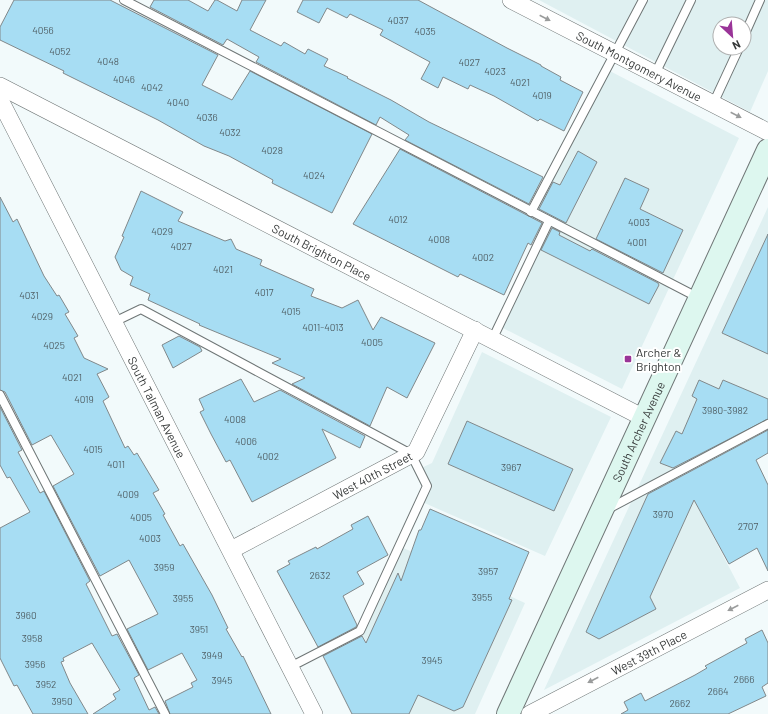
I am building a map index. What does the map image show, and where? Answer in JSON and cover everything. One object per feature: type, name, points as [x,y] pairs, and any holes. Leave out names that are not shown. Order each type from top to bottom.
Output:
[{"type":"main road","name":"South Archer Avenue","points":[[508,714],[768,150]]},
{"type":"street","name":"South Montgomery Avenue","points":[[511,0],[768,132]]},
{"type":"street","name":"South Brighton Place","points":[[0,86],[493,338],[644,418]]},
{"type":"street","name":"South Talman Avenue","points":[[0,100],[314,714]]},
{"type":"street","name":"West 40th Street","points":[[231,550],[416,452],[475,330]]},
{"type":"street","name":"West 39th Place","points":[[530,714],[768,590]]},
{"type":"lane","points":[[124,0],[531,212],[700,298]]},
{"type":"lane","points":[[531,212],[643,0]]},
{"type":"lane","points":[[655,74],[691,0]]},
{"type":"lane","points":[[752,18],[760,0]]},
{"type":"lane","points":[[713,104],[735,56]]},
{"type":"lane","points":[[493,338],[549,221]]},
{"type":"lane","points":[[114,322],[141,309],[411,454],[427,486],[360,631],[290,667]]},
{"type":"lane","points":[[0,395],[165,714]]},
{"type":"lane","points":[[601,512],[768,424]]},
{"type":"shaded area","points":[[539,0],[768,0],[768,71],[750,112]]},
{"type":"shaded area","points":[[606,69],[739,138],[622,389],[499,326],[549,221],[531,212]]},
{"type":"shaded area","points":[[768,207],[768,424],[679,471],[740,588],[544,690]]},
{"type":"shaded area","points":[[482,352],[611,417],[545,556],[420,501],[427,486],[419,469],[432,463]]},
{"type":"shaded area","points":[[399,546],[525,603],[475,714],[367,714],[399,697],[360,631]]},
{"type":"building","points":[[14,0],[110,0],[218,55],[202,85],[232,100],[250,71],[372,134],[332,213],[272,183],[273,180],[229,156],[204,146],[158,120],[63,73],[64,71],[0,40],[0,27]]},
{"type":"building","points":[[154,0],[188,0],[208,11],[215,0],[217,0],[237,11],[242,0],[266,0],[250,30],[281,46],[284,42],[305,54],[308,49],[328,59],[324,66],[348,77],[347,78],[391,100],[429,122],[543,177],[529,204],[405,140],[409,135],[380,117],[376,125],[256,62],[259,57],[227,39],[223,45],[150,7]]},
{"type":"building","points":[[303,0],[418,0],[541,65],[561,77],[560,80],[583,92],[564,131],[540,119],[538,121],[494,96],[470,85],[468,89],[443,77],[438,88],[421,79],[430,62],[380,35],[383,30],[350,14],[347,18],[327,8],[319,23],[297,12]]},
{"type":"building","points":[[400,149],[542,223],[531,245],[528,243],[504,295],[460,274],[458,277],[353,224]]},
{"type":"building","points":[[578,151],[597,162],[566,223],[539,209],[553,182],[560,185]]},
{"type":"building","points":[[625,178],[649,189],[640,209],[683,230],[663,273],[596,239]]},
{"type":"building","points":[[141,191],[183,212],[178,221],[225,241],[231,239],[236,249],[262,260],[260,265],[314,289],[311,296],[342,308],[358,300],[373,330],[381,317],[435,343],[407,398],[387,387],[370,426],[292,384],[305,378],[272,363],[281,359],[199,325],[200,324],[148,300],[150,294],[130,285],[133,277],[121,270],[115,257]]},
{"type":"building","points":[[0,197],[13,222],[17,219],[44,276],[57,296],[59,295],[69,312],[65,314],[78,336],[74,338],[84,358],[108,369],[97,374],[109,397],[103,401],[125,448],[128,446],[134,455],[137,453],[159,490],[153,493],[165,514],[163,515],[180,546],[183,544],[212,595],[228,628],[226,629],[242,657],[243,656],[271,714],[170,714],[165,701],[193,687],[191,683],[197,680],[182,653],[148,670],[127,629],[158,614],[129,560],[100,576],[53,486],[74,474],[51,435],[32,445],[5,392],[0,390]]},
{"type":"building","points":[[552,228],[560,232],[559,235],[590,251],[592,249],[658,283],[659,285],[649,304],[541,250]]},
{"type":"building","points":[[768,234],[768,354],[722,333]]},
{"type":"building","points":[[179,336],[200,347],[202,351],[173,368],[162,345]]},
{"type":"building","points":[[241,379],[254,402],[280,390],[365,436],[360,448],[322,429],[336,458],[252,502],[230,460],[226,462],[200,412],[204,410],[199,399]]},
{"type":"building","points":[[699,380],[719,389],[723,380],[768,399],[768,419],[673,468],[660,463],[676,431],[682,434],[697,399],[692,396]]},
{"type":"building","points":[[0,407],[22,450],[18,452],[40,493],[44,491],[90,581],[86,584],[112,636],[117,634],[139,675],[134,678],[149,710],[155,707],[159,714],[93,714],[116,699],[113,694],[120,690],[92,643],[63,658],[64,661],[61,662],[70,683],[88,714],[33,714],[17,685],[14,686],[0,658],[0,528],[30,512],[10,477],[7,478],[0,465]]},
{"type":"building","points":[[467,421],[573,469],[554,511],[448,464]]},
{"type":"building","points":[[768,430],[768,453],[756,460],[768,485],[768,571],[757,548],[729,564],[694,500],[650,597],[656,609],[599,639],[586,632],[648,494]]},
{"type":"building","points":[[430,509],[529,552],[509,599],[512,600],[463,707],[454,711],[418,695],[409,714],[352,714],[323,656],[362,636],[366,643],[398,573],[401,581],[419,530],[421,530]]},
{"type":"building","points":[[368,516],[388,555],[357,572],[364,584],[343,596],[357,625],[356,627],[318,647],[277,571],[290,564],[288,561],[316,547],[317,549],[353,529],[351,525]]},
{"type":"building","points":[[762,630],[768,643],[768,683],[762,687],[766,696],[728,714],[621,714],[628,710],[624,702],[641,693],[645,701],[695,675],[707,668],[705,666],[747,643],[745,639]]},
{"type":"place","name":"Archer & Brighton","points":[[628,359]]}]
